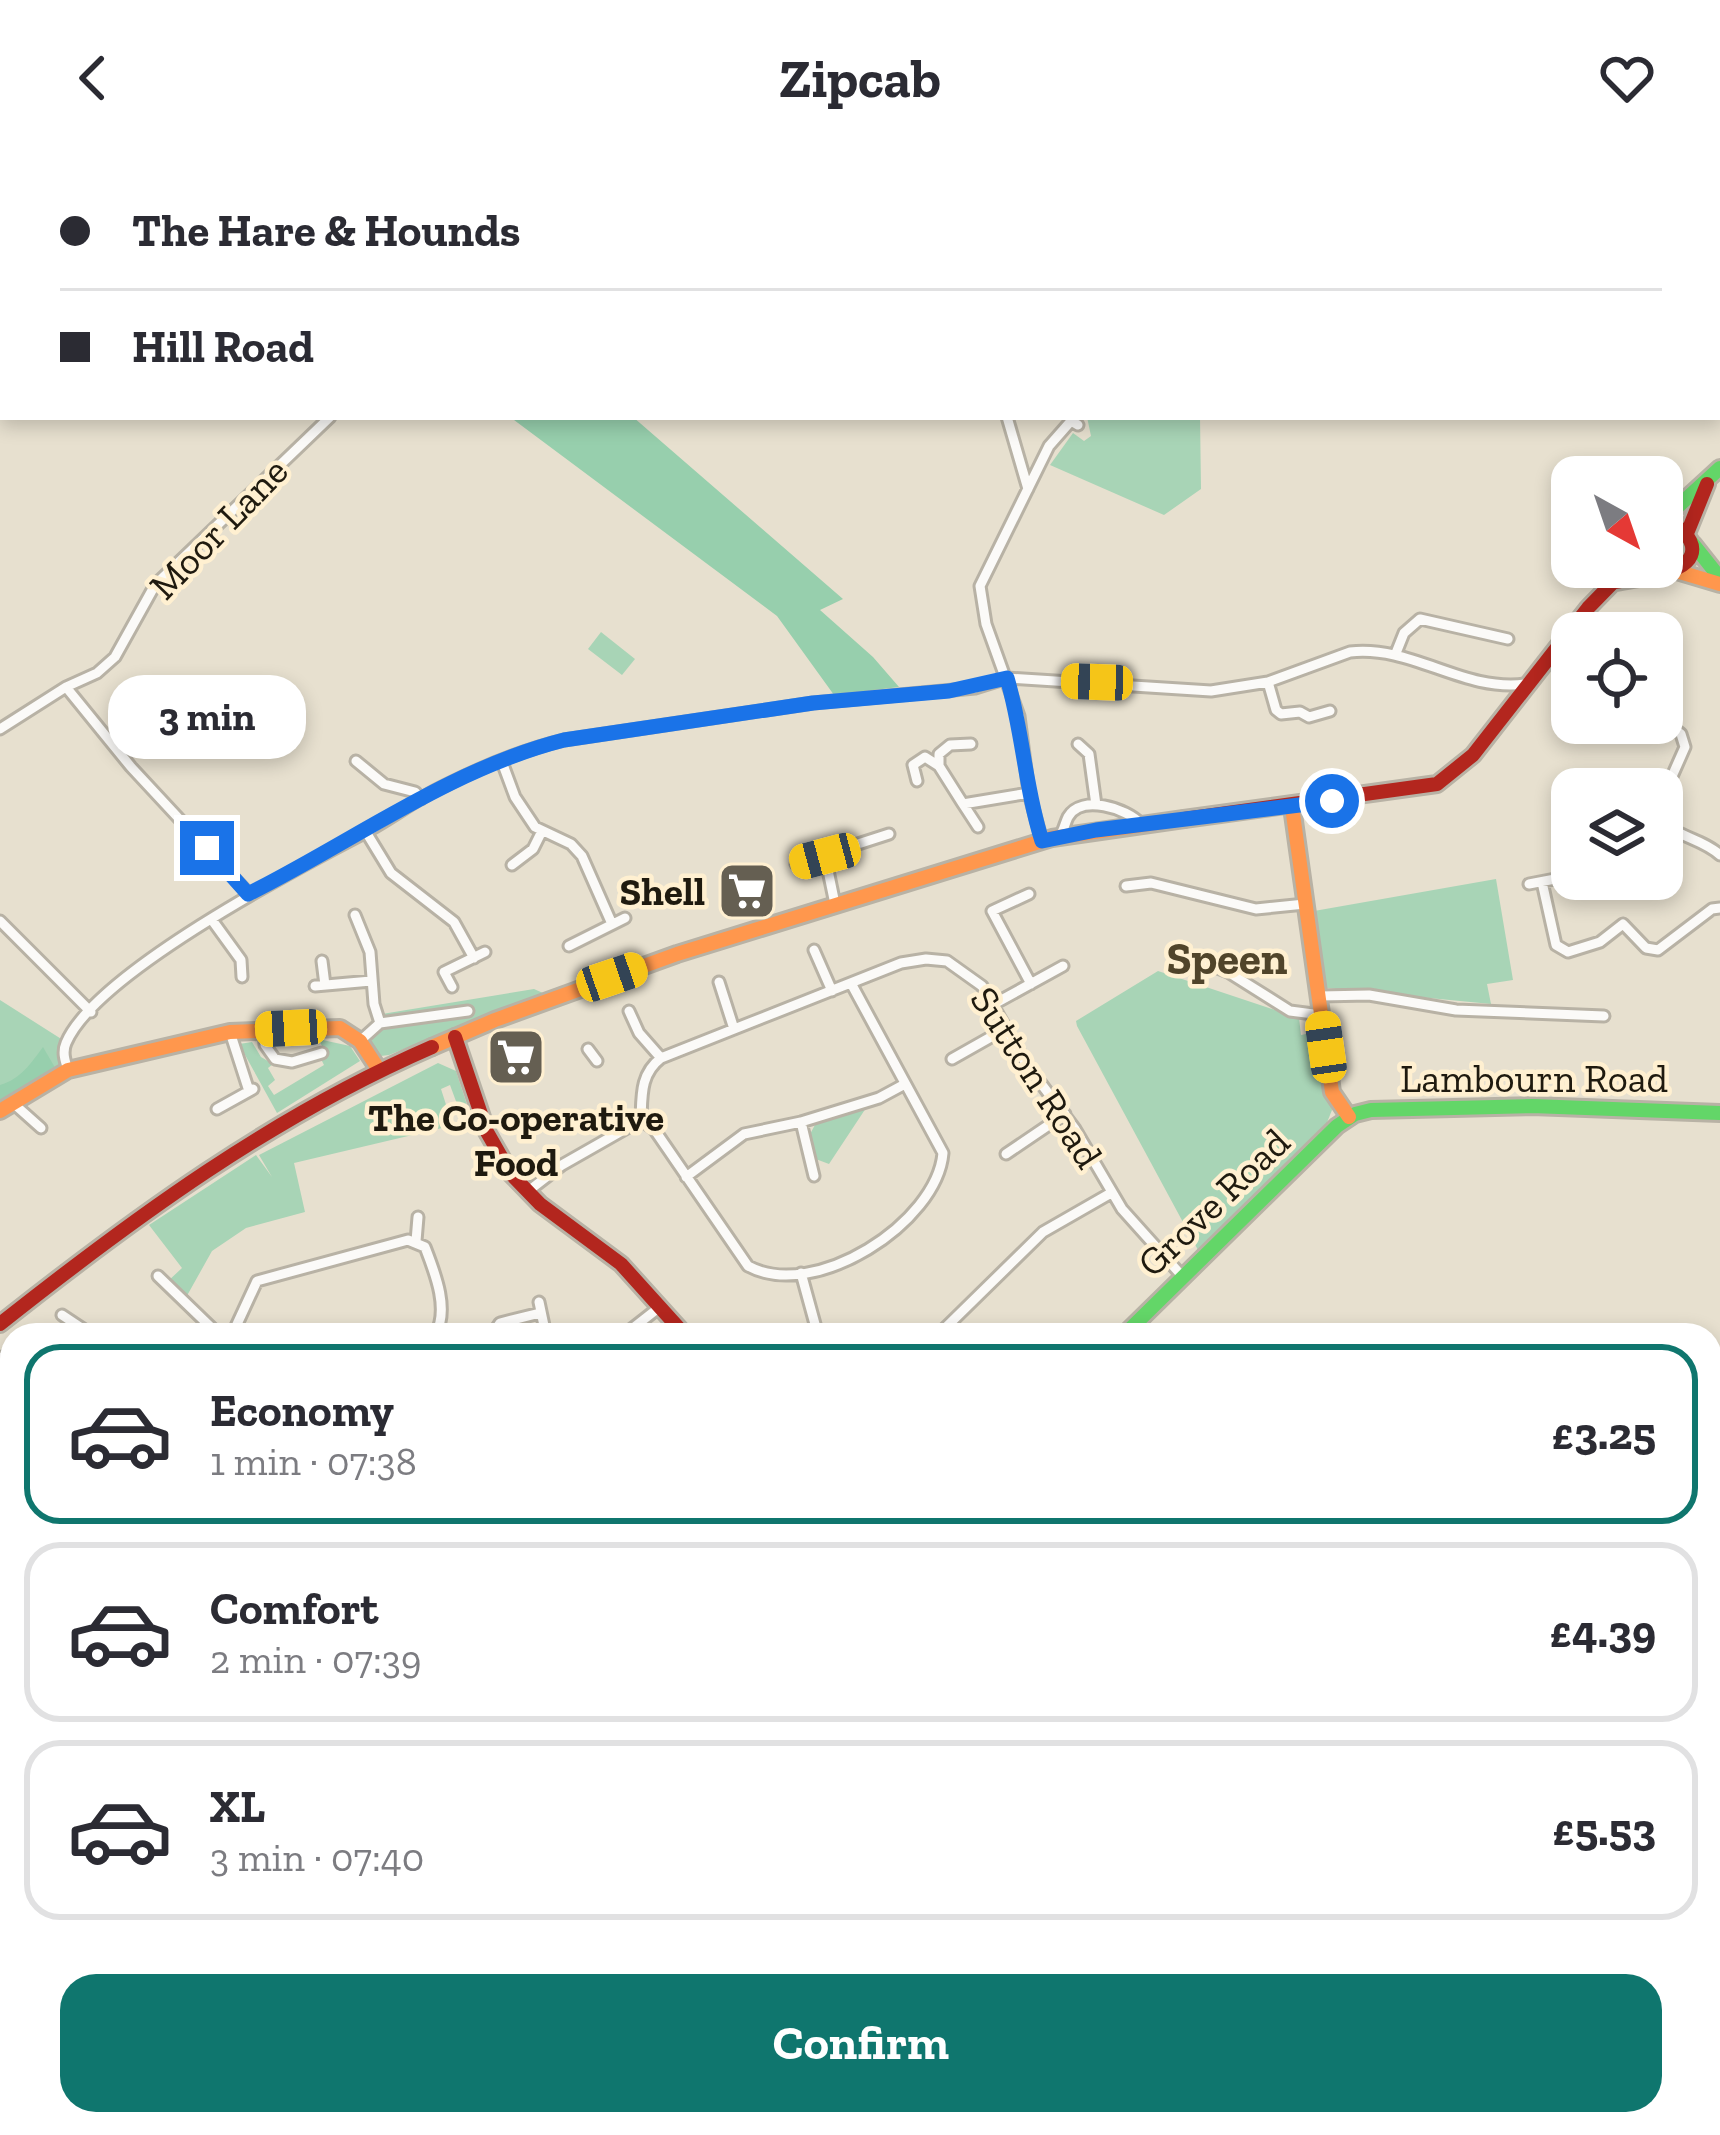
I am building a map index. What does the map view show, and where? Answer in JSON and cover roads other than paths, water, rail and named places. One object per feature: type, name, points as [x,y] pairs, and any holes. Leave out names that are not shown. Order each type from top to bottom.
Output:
[{"type":"main road","points":[[1683,503],[1720,468]]},
{"type":"main road","points":[[1683,563],[1688,561],[1690,538],[1708,482]]},
{"type":"main road","points":[[1683,530],[1720,581]]},
{"type":"main road","points":[[1683,573],[1720,581]]},
{"type":"main road","points":[[1586,612],[1610,588]]},
{"type":"main road","points":[[4,1323],[189,1180],[379,1070],[455,1037],[612,977],[1060,836],[1437,784],[1465,765],[1551,657]]},
{"type":"main road","points":[[1292,806],[1333,1092],[1349,1117]]},
{"type":"main road","points":[[7,1107],[68,1070],[230,1032],[334,1027],[360,1041],[379,1070]]},
{"type":"main road","points":[[455,1037],[487,1132],[506,1166],[527,1192],[608,1253],[675,1323]]},
{"type":"main road","name":"Lambourn Road","points":[[1349,1117],[1371,1110],[1532,1106],[1720,1114]]},
{"type":"main road","name":"Grove Road","points":[[1136,1323],[1349,1117]]},
{"type":"street","name":"Moor Lane","points":[[0,729],[66,687],[97,674],[115,658],[155,585],[327,420]]},
{"type":"street","points":[[1008,420],[1028,489]]},
{"type":"street","points":[[1042,841],[1029,793],[1019,716],[979,599],[980,586],[1049,446],[1071,422],[1078,425]]},
{"type":"street","points":[[1396,653],[1418,616],[1508,639]]},
{"type":"street","points":[[68,1070],[67,1041],[107,994],[248,894],[421,799],[525,750],[564,740],[813,703],[940,692],[1007,678],[1211,691],[1268,682],[1350,652],[1396,653],[1491,686],[1531,683]]},
{"type":"street","points":[[1268,682],[1281,713],[1300,712],[1309,717],[1330,711]]},
{"type":"street","points":[[1491,686],[1511,708]]},
{"type":"street","points":[[66,687],[131,767],[248,894]]},
{"type":"street","points":[[1078,743],[1089,754],[1096,806]]},
{"type":"street","points":[[939,766],[939,754],[950,745],[971,745]]},
{"type":"street","points":[[916,781],[913,765],[917,760],[925,757],[939,766],[978,827]]},
{"type":"street","points":[[356,761],[384,784],[415,792],[421,799]]},
{"type":"street","points":[[502,762],[524,812],[542,831],[571,844],[581,856],[612,924]]},
{"type":"street","points":[[963,804],[1029,793]]},
{"type":"street","points":[[1060,836],[1075,811],[1096,806],[1115,807],[1143,826]]},
{"type":"street","points":[[796,864],[886,835],[876,820]]},
{"type":"street","points":[[519,864],[542,831]]},
{"type":"street","points":[[367,832],[391,873],[454,922],[474,958]]},
{"type":"street","points":[[1683,834],[1709,844],[1720,855]]},
{"type":"street","points":[[825,856],[836,904]]},
{"type":"street","points":[[1126,886],[1150,878],[1256,909],[1305,904]]},
{"type":"street","points":[[1529,884],[1551,879]]},
{"type":"street","points":[[1543,882],[1556,945],[1568,952],[1600,941],[1622,923],[1646,948],[1658,950],[1712,909],[1720,908]]},
{"type":"street","points":[[1029,894],[992,911],[1031,984]]},
{"type":"street","points":[[342,920],[357,914],[370,952],[380,1023]]},
{"type":"street","points":[[575,940],[625,918]]},
{"type":"street","points":[[212,920],[241,960],[242,976]]},
{"type":"street","points":[[0,921],[91,1012]]},
{"type":"street","points":[[814,950],[832,992]]},
{"type":"street","points":[[1174,951],[1228,972],[1290,1011],[1322,1015]]},
{"type":"street","points":[[452,988],[444,972],[485,952]]},
{"type":"street","name":"Sutton Road","points":[[852,985],[910,960],[936,959],[967,972],[994,1004],[1025,1062],[1065,1114],[1111,1193],[1141,1235],[1183,1277]]},
{"type":"street","points":[[241,960],[256,965]]},
{"type":"street","points":[[322,961],[320,986],[371,981]]},
{"type":"street","points":[[994,1004],[1063,966]]},
{"type":"street","points":[[719,982],[734,1029]]},
{"type":"street","points":[[852,985],[944,1153],[942,1172],[933,1189],[886,1236],[848,1263],[769,1274],[748,1266],[654,1129],[641,1120],[643,1083],[661,1058],[852,985]]},
{"type":"street","points":[[1320,996],[1369,995],[1456,1010],[1604,1016]]},
{"type":"street","points":[[360,1041],[380,1023],[468,1011]]},
{"type":"street","points":[[629,1011],[639,1034],[661,1058]]},
{"type":"street","points":[[952,1059],[1006,1029]]},
{"type":"street","points":[[264,1030],[265,1046],[275,1059],[292,1062],[322,1053]]},
{"type":"street","points":[[218,1109],[251,1090],[230,1032]]},
{"type":"street","points":[[588,1048],[597,1061]]},
{"type":"street","points":[[686,1177],[744,1134],[879,1098],[904,1084]]},
{"type":"street","points":[[7,1107],[41,1128]]},
{"type":"street","points":[[1006,1154],[1065,1114]]},
{"type":"street","points":[[527,1192],[562,1165],[641,1120]]},
{"type":"street","points":[[801,1122],[814,1176]]},
{"type":"street","points":[[1010,1134],[1018,1146]]},
{"type":"street","points":[[949,1323],[1026,1240],[1111,1193]]},
{"type":"street","points":[[416,1241],[418,1217]]},
{"type":"street","points":[[238,1323],[257,1281],[362,1250],[416,1241],[425,1247],[439,1289],[440,1323]]},
{"type":"street","points":[[801,1273],[815,1323]]},
{"type":"street","points":[[158,1276],[207,1323]]},
{"type":"street","points":[[639,1323],[661,1306]]},
{"type":"street","points":[[500,1323],[540,1307],[544,1323]]},
{"type":"street","points":[[71,1316],[79,1323]]},
{"type":"place","name":"Shell","points":[[747,891]]},
{"type":"place","name":"The Co-operative Food","points":[[516,1057]]},
{"type":"district","name":"Speen","points":[[1227,958]]}]
